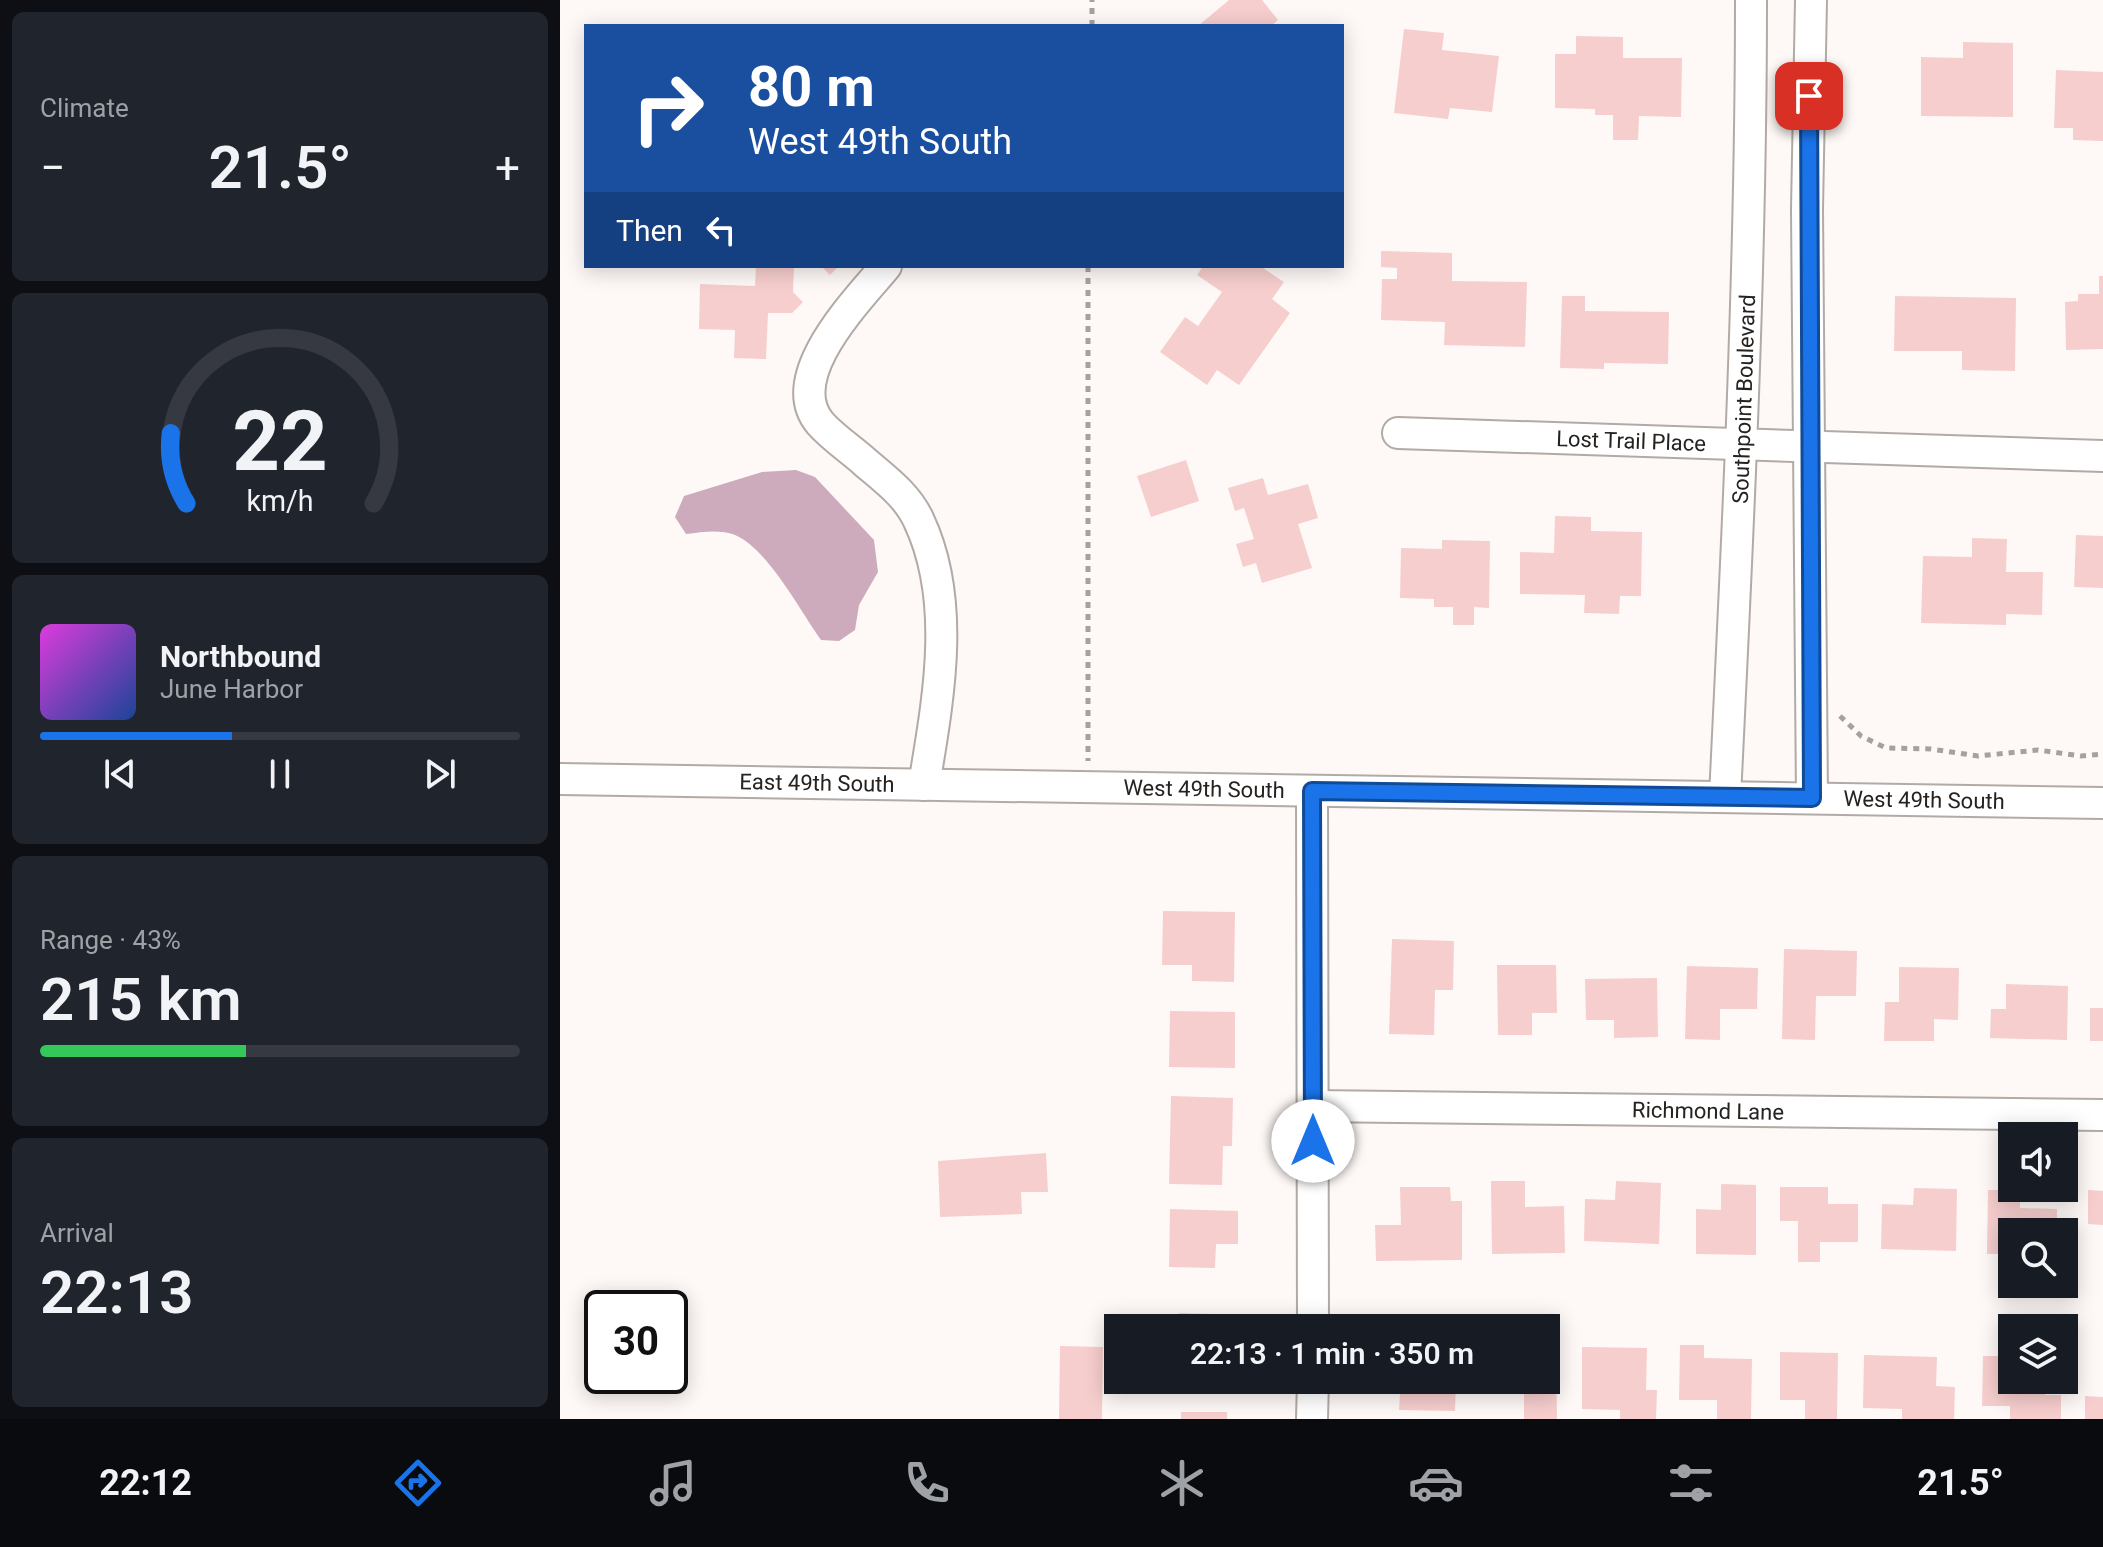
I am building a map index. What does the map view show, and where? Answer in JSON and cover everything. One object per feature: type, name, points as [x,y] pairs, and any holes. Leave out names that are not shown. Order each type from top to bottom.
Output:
[{"type":"street","name":"Southpoint Boulevard","points":[[1725,797],[1744,446],[1751,162],[1751,0]]},
{"type":"street","points":[[1811,0],[1807,209],[1812,798]]},
{"type":"street","points":[[884,268],[822,344],[813,372],[812,403],[819,421],[902,494],[919,519],[939,574],[938,699],[924,785]]},
{"type":"street","name":"Lost Trail Place","points":[[1398,433],[1744,446],[1809,444],[2103,456]]},
{"type":"street","name":"East 49th South","points":[[560,779],[1081,787]]},
{"type":"street","name":"West 49th South","points":[[1081,787],[2103,803]]},
{"type":"street","points":[[1312,791],[1313,1314]]},
{"type":"street","name":"Richmond Lane","points":[[1313,1106],[2103,1115]]},
{"type":"street","points":[[1312,1419],[1313,1394]]},
{"type":"path","points":[[1092,0],[1092,24]]},
{"type":"path","points":[[1081,787],[1088,268]]},
{"type":"path","points":[[1834,705],[1842,719],[1861,736],[1886,748],[1931,749],[1978,756],[2038,750],[2081,756],[2103,754]]},
{"type":"shaded area","points":[[796,470],[815,477],[874,540],[878,572],[859,605],[855,630],[839,641],[821,640],[771,567],[747,542],[723,532],[686,534],[675,517],[684,496],[762,472]]},
{"type":"building","points":[[1229,0],[1262,0],[1278,20],[1273,24],[1200,24]]},
{"type":"building","points":[[1404,29],[1444,33],[1442,50],[1499,56],[1492,112],[1450,108],[1448,119],[1394,113]]},
{"type":"building","points":[[1576,36],[1623,37],[1623,58],[1682,58],[1681,117],[1639,116],[1638,140],[1613,140],[1613,115],[1595,115],[1595,109],[1555,108],[1555,54],[1576,54]]},
{"type":"building","points":[[1963,42],[2013,43],[2013,117],[1921,116],[1921,57],[1963,58]]},
{"type":"building","points":[[2056,70],[2103,72],[2103,141],[2073,140],[2073,128],[2054,128]]},
{"type":"building","points":[[1381,251],[1452,253],[1452,281],[1527,282],[1525,347],[1444,345],[1445,322],[1381,320],[1382,279],[1397,279],[1397,268],[1381,267]]},
{"type":"building","points":[[756,268],[794,268],[793,292],[803,302],[792,313],[768,313],[766,359],[734,358],[735,330],[699,329],[700,284],[755,286]]},
{"type":"building","points":[[823,268],[837,268],[830,275]]},
{"type":"building","points":[[1202,268],[1263,268],[1284,282],[1272,299],[1290,313],[1239,385],[1217,370],[1207,385],[1160,352],[1185,317],[1198,326],[1222,292],[1197,275]]},
{"type":"building","points":[[2099,276],[2103,276],[2103,349],[2066,350],[2065,302],[2078,301],[2078,294],[2099,294]]},
{"type":"building","points":[[1562,296],[1585,296],[1585,311],[1669,312],[1668,364],[1604,363],[1604,369],[1560,368]]},
{"type":"building","points":[[1895,296],[2016,298],[2015,371],[1962,370],[1962,351],[1894,351]]},
{"type":"building","points":[[1186,460],[1199,501],[1151,517],[1137,476]]},
{"type":"building","points":[[1263,478],[1268,495],[1308,484],[1318,518],[1298,524],[1312,568],[1262,583],[1256,563],[1243,567],[1236,544],[1254,539],[1244,508],[1235,511],[1228,488]]},
{"type":"building","points":[[1555,516],[1591,517],[1591,531],[1642,532],[1641,596],[1620,596],[1619,614],[1584,613],[1585,595],[1520,594],[1520,552],[1554,553]]},
{"type":"building","points":[[2076,535],[2103,536],[2103,588],[2074,587]]},
{"type":"building","points":[[1972,538],[2007,539],[2006,572],[2043,572],[2042,615],[2006,614],[2006,625],[1921,623],[1923,556],[1972,557]]},
{"type":"building","points":[[1442,540],[1490,541],[1489,608],[1474,607],[1474,625],[1453,625],[1453,607],[1434,607],[1434,599],[1400,598],[1401,548],[1442,549]]},
{"type":"building","points":[[1163,911],[1235,912],[1234,982],[1192,981],[1192,965],[1162,965]]},
{"type":"building","points":[[1392,939],[1454,941],[1453,990],[1435,990],[1434,1035],[1389,1034]]},
{"type":"building","points":[[1784,949],[1857,951],[1856,996],[1816,996],[1815,1040],[1782,1039]]},
{"type":"building","points":[[1497,965],[1556,965],[1557,1013],[1532,1013],[1532,1035],[1498,1035]]},
{"type":"building","points":[[1687,966],[1758,968],[1757,1009],[1720,1009],[1720,1040],[1685,1039]]},
{"type":"building","points":[[1899,967],[1959,968],[1958,1020],[1934,1019],[1934,1041],[1884,1041],[1885,1002],[1899,1002]]},
{"type":"building","points":[[1657,978],[1658,1037],[1614,1038],[1614,1020],[1586,1020],[1585,979]]},
{"type":"building","points":[[2006,984],[2068,986],[2067,1040],[1990,1038],[1991,1009],[2006,1009]]},
{"type":"building","points":[[2090,1008],[2103,1008],[2103,1041],[2090,1041]]},
{"type":"building","points":[[1170,1011],[1235,1012],[1235,1068],[1169,1067]]},
{"type":"building","points":[[1171,1096],[1233,1098],[1232,1146],[1223,1146],[1222,1185],[1169,1184]]},
{"type":"building","points":[[1046,1153],[1048,1192],[1021,1192],[1022,1214],[940,1217],[938,1161]]},
{"type":"building","points":[[1491,1181],[1525,1181],[1525,1207],[1564,1206],[1565,1253],[1492,1254]]},
{"type":"building","points":[[1616,1181],[1661,1183],[1659,1244],[1584,1241],[1585,1199],[1615,1200]]},
{"type":"building","points":[[1721,1184],[1756,1185],[1756,1255],[1696,1254],[1696,1209],[1721,1210]]},
{"type":"building","points":[[1400,1187],[1450,1187],[1451,1201],[1462,1201],[1462,1260],[1376,1261],[1375,1225],[1401,1225]]},
{"type":"building","points":[[1780,1187],[1828,1187],[1828,1204],[1858,1204],[1858,1242],[1820,1242],[1820,1262],[1798,1262],[1798,1221],[1780,1221]]},
{"type":"building","points":[[1914,1188],[1957,1189],[1956,1251],[1881,1249],[1882,1204],[1913,1205]]},
{"type":"building","points":[[1988,1190],[1998,1190],[1998,1202],[2020,1202],[2020,1208],[2057,1209],[2057,1218],[1998,1218],[1998,1254],[1987,1254]]},
{"type":"building","points":[[2088,1190],[2103,1191],[2103,1225],[2088,1224]]},
{"type":"building","points":[[1170,1209],[1238,1211],[1238,1244],[1216,1244],[1215,1268],[1169,1267]]},
{"type":"building","points":[[1680,1345],[1704,1345],[1704,1358],[1752,1359],[1751,1419],[1717,1419],[1717,1400],[1679,1400]]},
{"type":"building","points":[[1060,1346],[1103,1347],[1102,1419],[1059,1419]]},
{"type":"building","points":[[1582,1347],[1647,1348],[1646,1390],[1657,1390],[1656,1419],[1620,1419],[1620,1410],[1582,1409]]},
{"type":"building","points":[[1780,1352],[1838,1353],[1837,1419],[1805,1419],[1805,1400],[1780,1400]]},
{"type":"building","points":[[1864,1355],[1937,1357],[1936,1386],[1955,1387],[1954,1419],[1902,1419],[1902,1409],[1863,1408]]},
{"type":"building","points":[[1983,1356],[1998,1356],[1998,1394],[2061,1395],[2061,1419],[2010,1419],[2010,1406],[1982,1406]]},
{"type":"building","points":[[1400,1394],[1456,1394],[1455,1411],[1399,1410]]},
{"type":"building","points":[[1524,1394],[1557,1394],[1557,1419],[1524,1419]]},
{"type":"building","points":[[2085,1396],[2103,1397],[2103,1419],[2085,1419]]},
{"type":"building","points":[[1181,1412],[1227,1412],[1227,1419],[1181,1419]]},
{"type":"route","points":[[1313,1141],[1312,791],[1812,798],[1807,209],[1809,96]]}]
